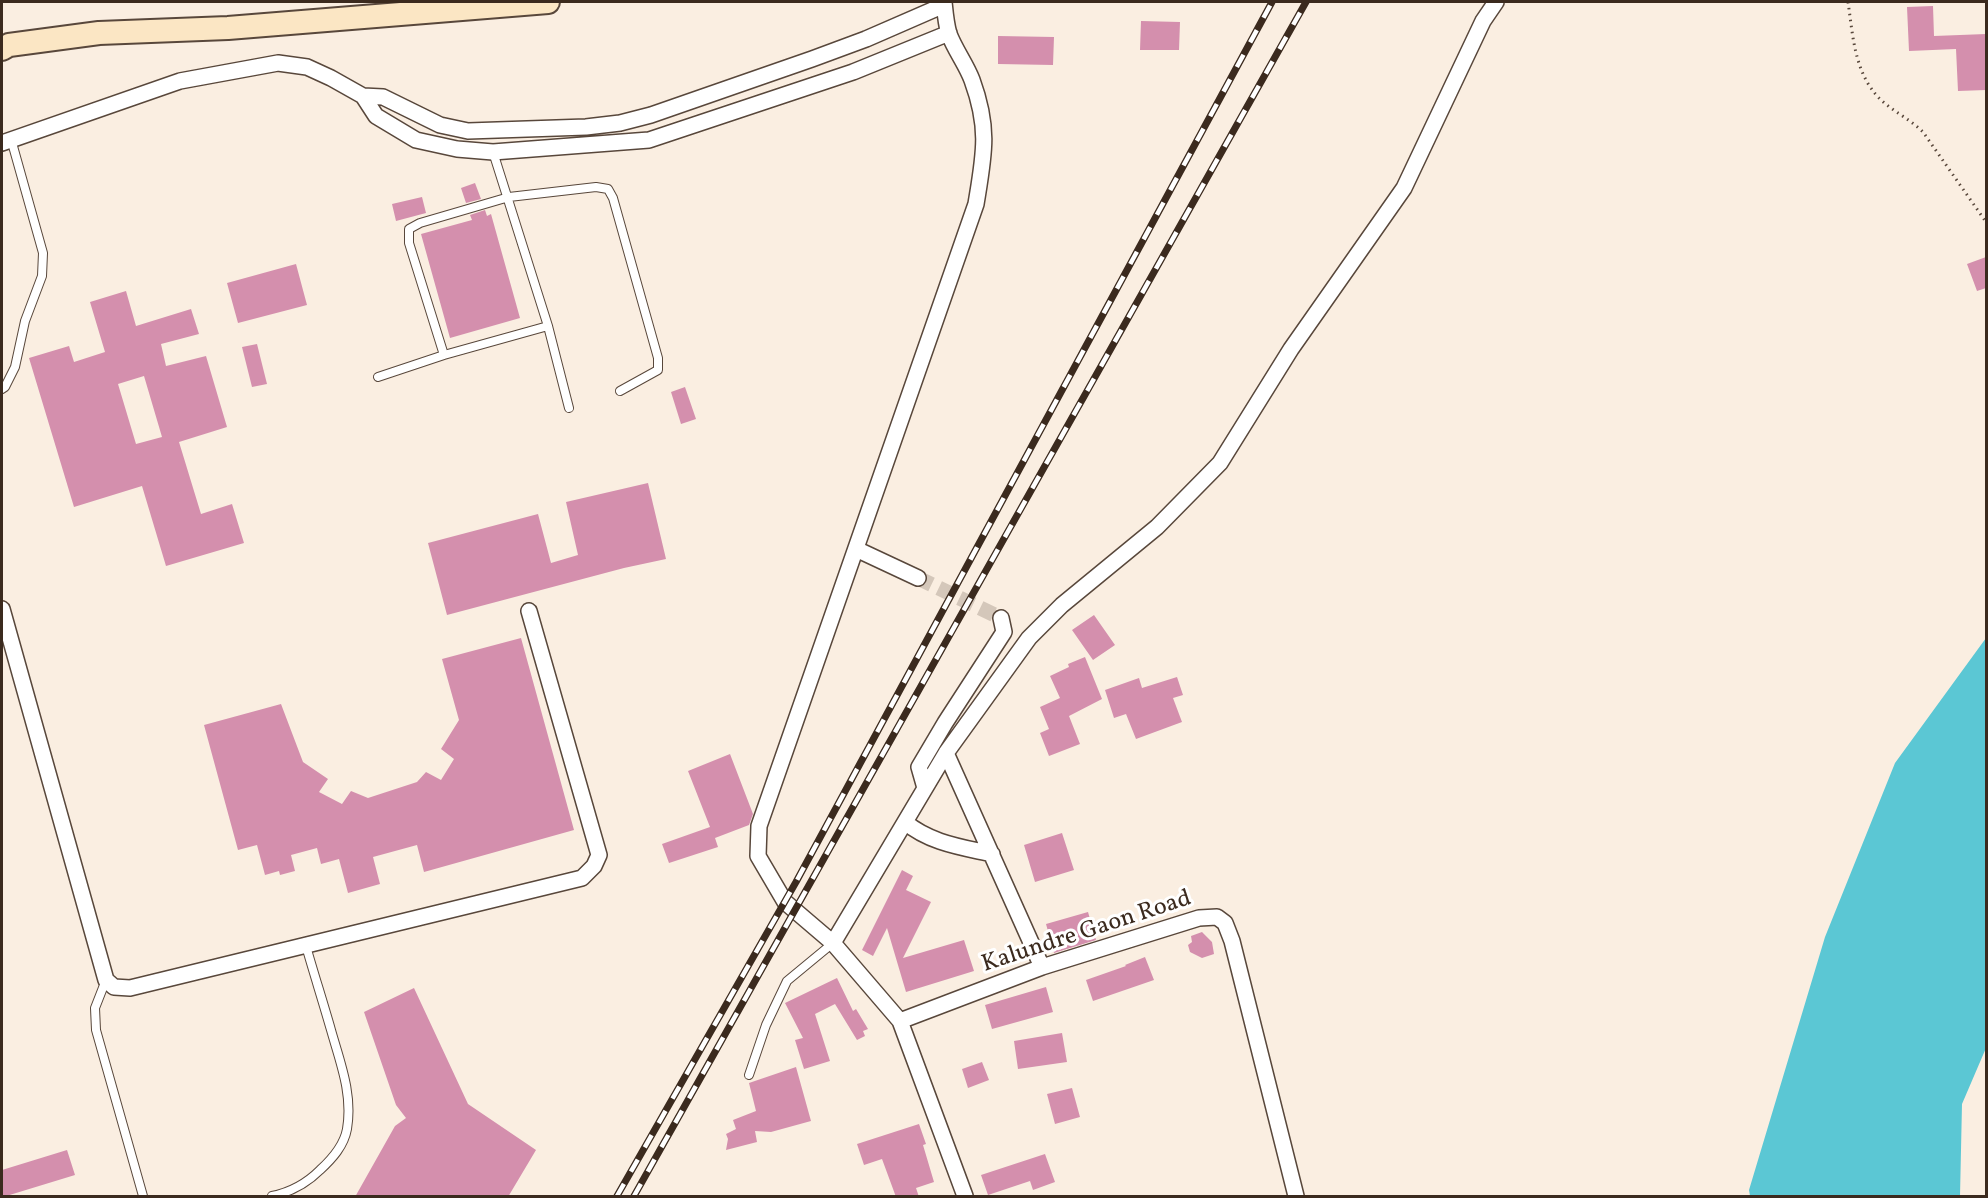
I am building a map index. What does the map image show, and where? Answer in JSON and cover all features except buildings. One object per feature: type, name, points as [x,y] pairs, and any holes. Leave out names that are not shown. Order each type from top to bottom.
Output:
[{"type":"street","points":[[2,49],[9,45],[99,33],[228,28],[548,2]]},
{"type":"street","points":[[833,943],[946,753],[1029,639],[1062,605],[1156,526],[1220,462],[1291,349],[1404,188],[1483,21],[1496,2]]},
{"type":"street","points":[[6,141],[180,81],[278,63],[307,67],[363,96],[383,97],[440,125],[468,131],[586,128],[620,123],[651,115],[812,59],[866,39],[944,3],[949,33],[971,78],[981,110],[985,134],[985,153],[976,204],[759,826],[758,856],[785,902],[833,943],[900,1021],[965,1197]]},
{"type":"street","points":[[363,96],[376,116],[416,141],[457,149],[493,152],[649,140],[853,72],[949,33]]},
{"type":"street","points":[[856,549],[918,579]]},
{"type":"street","points":[[2,609],[106,980],[114,987],[130,988],[582,878],[594,866],[599,855],[529,611]]},
{"type":"street","points":[[925,788],[920,767],[945,723],[1004,632],[1001,618]]},
{"type":"street","points":[[946,753],[1042,967]]},
{"type":"street","points":[[905,822],[916,832],[933,840],[992,854]]},
{"type":"street","name":"Kalundre Gaon Road","points":[[900,1021],[1042,967],[1199,918],[1217,917],[1225,923],[1232,941],[1296,1197]]},
{"type":"lane","points":[[2,389],[15,367],[25,321],[42,276],[43,253],[6,141]]},
{"type":"lane","points":[[493,152],[548,326],[569,408]]},
{"type":"lane","points":[[444,355],[409,243],[409,229],[420,223],[509,197],[596,186],[608,189],[613,198],[658,358],[658,370],[620,391]]},
{"type":"lane","points":[[378,377],[444,355],[548,326]]},
{"type":"lane","points":[[749,1075],[766,1025],[787,981],[833,943]]},
{"type":"lane","points":[[272,1197],[285,1194],[310,1180],[333,1158],[347,1130],[349,1106],[346,1082],[306,945]]},
{"type":"lane","points":[[106,980],[95,1008],[96,1030],[143,1197]]},
{"type":"path","points":[[1848,2],[1855,49],[1867,83],[1879,98],[1923,132],[1986,222]]},
{"type":"water","points":[[1986,638],[1986,1048],[1962,1104],[1960,1196],[1750,1196],[1749,1190],[1825,937],[1895,763]]},
{"type":"tunnel","points":[[918,578],[1001,618]]},
{"type":"railway","points":[[617,1196],[796,882],[1272,2]]},
{"type":"railway","points":[[634,1196],[1306,2]]}]
